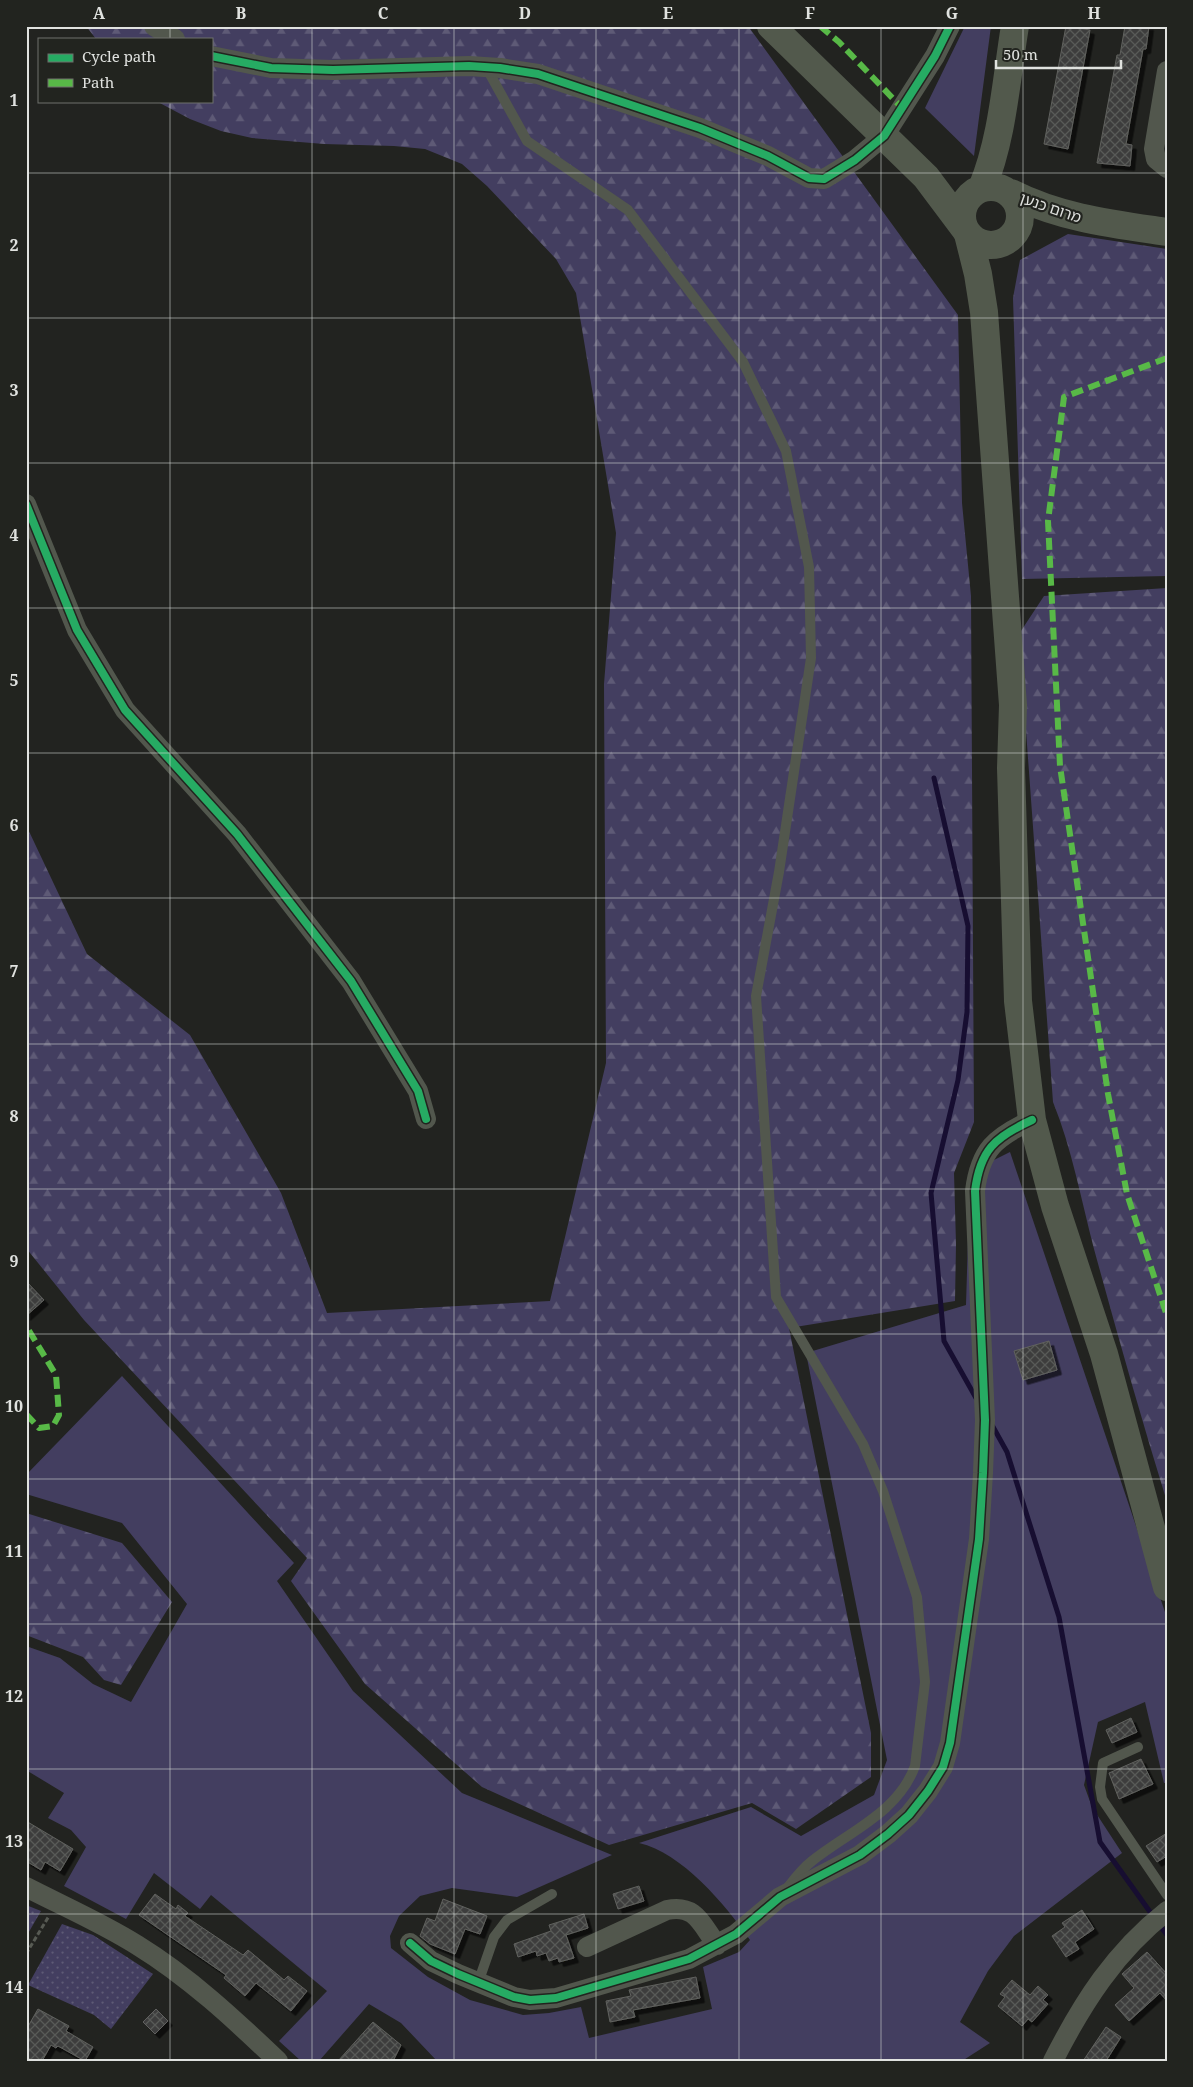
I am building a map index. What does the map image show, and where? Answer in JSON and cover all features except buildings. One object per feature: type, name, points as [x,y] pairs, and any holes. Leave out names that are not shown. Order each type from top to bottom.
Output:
[{"type":"main road","points":[[771,26],[916,166],[944,199],[966,232],[984,244],[1008,239]]},
{"type":"main road","points":[[994,190],[990,167],[1015,26]]},
{"type":"main road","name":"מרום כנען","points":[[916,166],[950,185],[994,190],[1058,213],[1091,221],[1167,232]]},
{"type":"main road","points":[[984,312],[988,278],[1021,218],[1017,200],[994,190],[964,204],[962,220],[978,274],[984,312],[1013,705],[1011,768],[1018,1001],[1032,1120],[1055,1206],[1104,1354],[1167,1588]]},
{"type":"main road","name":"מרום כנען","points":[[1008,239],[1048,222],[1091,221]]},
{"type":"street","points":[[154,26],[173,38]]},
{"type":"street","points":[[212,56],[248,65],[307,69],[486,67],[538,74],[664,115],[753,149],[809,178],[824,179],[840,171],[884,136],[935,56],[950,26]]},
{"type":"street","points":[[1167,71],[1154,148],[1156,158],[1167,168]]},
{"type":"street","points":[[26,504],[77,630],[124,710],[238,834],[351,981],[418,1091],[426,1119]]},
{"type":"street","points":[[410,1943],[430,1961],[514,1997],[530,2000],[556,1998],[689,1959],[717,1945],[736,1934],[780,1897],[860,1855],[909,1816],[928,1792],[943,1767],[950,1743],[976,1558],[983,1473],[985,1420],[975,1191],[978,1169],[987,1151],[1001,1136],[1032,1120]]},
{"type":"street","points":[[26,1887],[116,1932],[160,1960],[217,2004],[278,2061]]},
{"type":"street","points":[[587,1947],[667,1910],[680,1908],[688,1909],[696,1917],[717,1945]]},
{"type":"street","points":[[1053,2061],[1075,2018],[1101,1978],[1132,1941],[1167,1911]]},
{"type":"lane","points":[[486,67],[528,141],[628,210],[742,362],[786,451],[809,567],[811,658],[779,872],[756,996],[776,1297],[863,1444],[883,1491],[917,1597],[925,1682],[915,1766],[910,1778],[879,1814],[811,1862],[780,1897]]},
{"type":"lane","points":[[1138,1747],[1103,1763],[1102,1799],[1167,1895]]},
{"type":"lane","points":[[478,1983],[494,1937],[507,1920],[552,1894]]},
{"type":"path","points":[[26,1954],[57,1902]]},
{"type":"green space","points":[[86,26],[748,26],[958,315],[962,503],[971,596],[974,1122],[954,1173],[955,1301],[789,1328],[871,1733],[871,1777],[796,1829],[752,1803],[609,1845],[482,1787],[365,1684],[291,1581],[307,1558],[84,1320],[26,1248],[26,825],[87,954],[190,1035],[281,1193],[327,1313],[550,1301],[606,1063],[604,684],[616,533],[576,293],[556,259],[487,186],[462,164],[425,149],[252,138],[221,131],[190,119],[158,102],[212,102],[212,38],[95,38]]},
{"type":"green space","points":[[965,26],[991,26],[974,156],[925,108]]},
{"type":"green space","points":[[1068,234],[1167,249],[1167,576],[1022,579],[1013,298],[1020,260]]},
{"type":"green space","points":[[1167,588],[1167,1502],[1111,1312],[1071,1156],[1053,1102],[1019,634],[1044,596]]},
{"type":"green space","points":[[1010,1152],[1167,1618],[1167,1783],[1164,1783],[1145,1702],[1098,1722],[1084,1785],[1092,1807],[1122,1853],[1014,1936],[988,1971],[960,2022],[990,2043],[962,2061],[437,2061],[401,2023],[369,2004],[319,2061],[301,2061],[279,2041],[327,1991],[211,1895],[200,1909],[154,1873],[126,1919],[64,1886],[86,1847],[71,1830],[48,1818],[64,1793],[26,1770],[26,1646],[60,1658],[93,1684],[131,1702],[187,1604],[122,1523],[26,1494],[26,1475],[122,1376],[294,1563],[277,1581],[353,1691],[462,1793],[612,1855],[517,1897],[452,1888],[420,1896],[399,1916],[390,1936],[391,1948],[428,1977],[470,2000],[523,2015],[549,2013],[581,2007],[589,2038],[712,2009],[703,1967],[739,1952],[750,1940],[728,1911],[701,1882],[671,1857],[639,1843],[751,1807],[801,1836],[874,1795],[887,1760],[806,1353],[966,1305],[970,1172]]},
{"type":"green space","points":[[26,1513],[122,1543],[172,1602],[121,1685],[104,1680],[83,1657],[26,1635]]},
{"type":"green space","points":[[26,1905],[41,1911],[26,1937]]},
{"type":"green space","points":[[62,1924],[93,1935],[153,1974],[111,2029],[94,2015],[28,1985]]},
{"type":"waterway","points":[[934,778],[968,926],[967,1012],[958,1080],[931,1193],[944,1341],[976,1398]]},
{"type":"waterway","points":[[992,1425],[1007,1452],[1059,1617],[1100,1842],[1153,1916]]},
{"type":"waterway","points":[[1158,1923],[1167,1935]]},
{"type":"marked path","points":[[820,26],[839,42],[902,108]]},
{"type":"marked path","points":[[1167,358],[1064,397],[1048,521],[1060,766],[1108,1094],[1127,1194],[1167,1316]]},
{"type":"marked path","points":[[26,1414],[39,1428],[53,1426],[59,1415],[56,1375],[28,1329]]},
{"type":"cycle path","points":[[212,56],[271,68],[333,70],[469,66],[500,68],[538,74],[700,128],[768,156],[809,178],[824,179],[855,160],[884,136],[935,56],[950,26]]},
{"type":"cycle path","points":[[26,504],[77,630],[125,710],[237,834],[351,981],[418,1091],[426,1119]]},
{"type":"cycle path","points":[[410,1943],[431,1961],[458,1974],[514,1997],[530,2000],[556,1998],[689,1959],[736,1934],[780,1897],[860,1855],[909,1815],[928,1791],[943,1767],[950,1743],[979,1539],[985,1420],[975,1191],[977,1177],[985,1155],[992,1146],[1008,1132],[1032,1120]]}]
